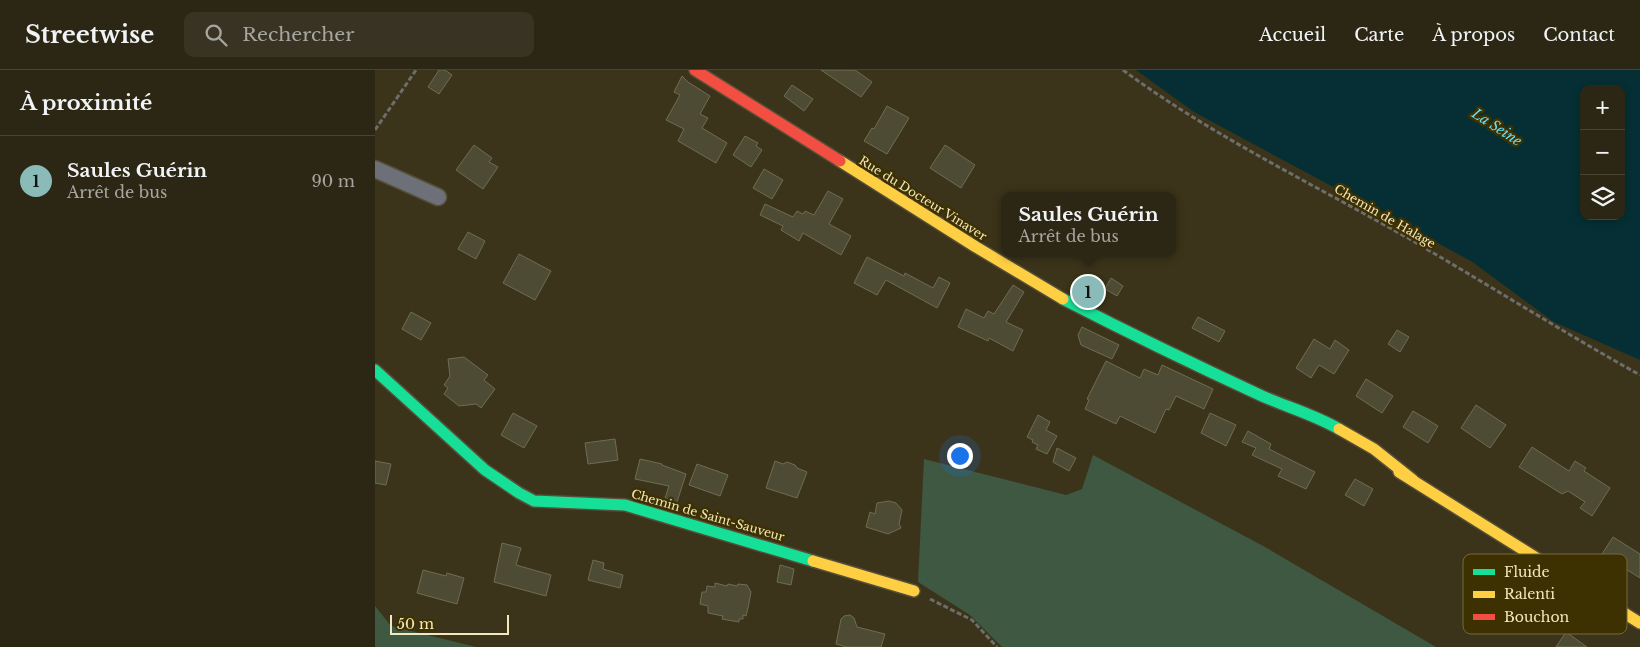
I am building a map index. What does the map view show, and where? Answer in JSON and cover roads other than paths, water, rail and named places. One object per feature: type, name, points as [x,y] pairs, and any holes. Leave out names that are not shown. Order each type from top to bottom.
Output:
[{"type":"main road","name":"Rue du Docteur Vinaver","points":[[695,70],[1061,298],[1126,332],[1278,403],[1330,436],[1413,480],[1529,554]]},
{"type":"main road","name":"Chemin de Saint-Sauveur","points":[[375,370],[485,470],[534,501],[625,505],[914,591]]},
{"type":"main road","name":"Rue du Docteur Vinaver","points":[[1627,615],[1640,623]]},
{"type":"street","points":[[375,169],[438,197]]},
{"type":"water","name":"La Seine","points":[[1136,70],[1640,70],[1640,360],[1554,322],[1471,261],[1194,112]]},
{"type":"place","name":"Saules Guérin","points":[[1088,292]]}]
